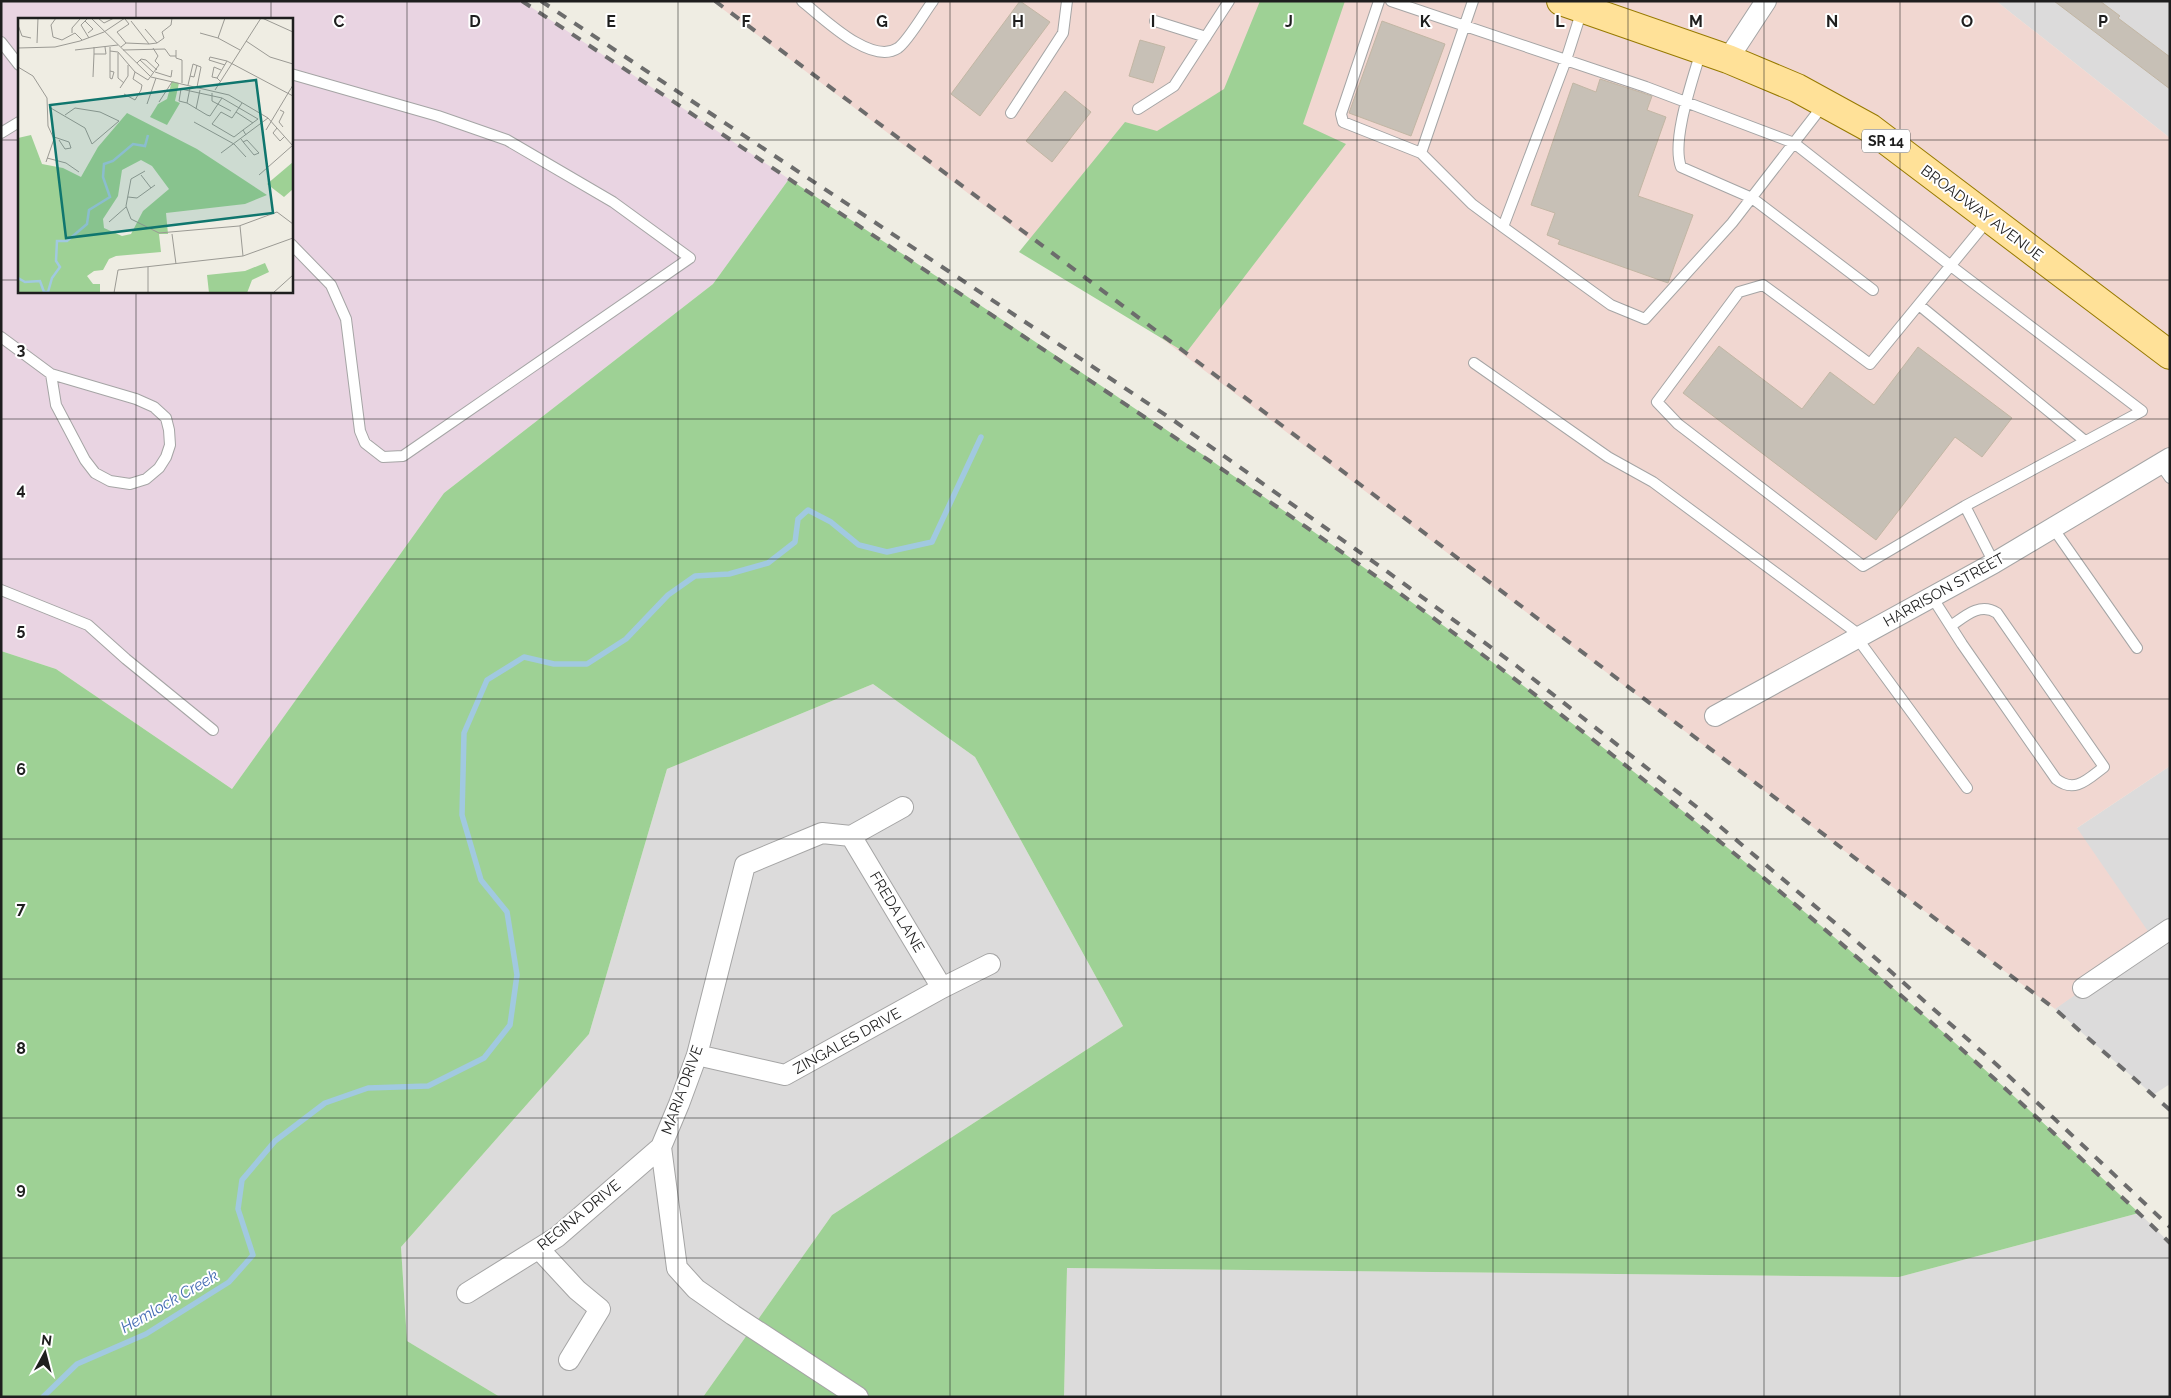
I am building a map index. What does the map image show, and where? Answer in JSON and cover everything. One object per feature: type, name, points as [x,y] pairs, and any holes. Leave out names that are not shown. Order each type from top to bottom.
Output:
[{"type":"main road","name":"BROADWAY AVENUE","points":[[1572,5],[1728,59],[1797,88],[1870,128],[2170,355]]},
{"type":"street","points":[[1728,59],[1766,1]]},
{"type":"street","name":"HARRISON STREET","points":[[1715,716],[2166,467]]},
{"type":"street","points":[[851,836],[903,807]]},
{"type":"street","name":"MARIA DRIVE","points":[[851,836],[822,833],[745,865],[696,1055],[679,1104],[661,1147],[677,1268],[696,1289],[858,1397]]},
{"type":"street","name":"FREDA LANE","points":[[851,836],[942,988]]},
{"type":"street","points":[[2083,988],[2170,928]]},
{"type":"street","name":"ZINGALES DRIVE","points":[[696,1055],[785,1075],[942,988],[990,964]]},
{"type":"street","name":"REGINA DRIVE","points":[[467,1293],[557,1238],[661,1147]]},
{"type":"street","points":[[539,1249],[577,1290],[600,1309],[569,1360]]},
{"type":"lane","points":[[802,1],[851,39],[874,51],[890,52],[900,47],[932,1]]},
{"type":"lane","points":[[1011,113],[1063,33],[1067,1]]},
{"type":"lane","points":[[1138,109],[1174,86],[1230,1]]},
{"type":"lane","points":[[1379,1],[1341,114],[1343,122],[1421,153],[1472,204],[1503,227],[1611,305],[1645,319],[1732,222],[1825,103]]},
{"type":"lane","points":[[1391,1],[1686,102],[1794,143],[1951,266],[2142,411],[1965,506],[1862,566],[1678,424],[1657,402],[1739,292],[1763,285],[1870,364],[1951,266],[1988,219]]},
{"type":"lane","points":[[1421,153],[1473,1]]},
{"type":"lane","points":[[1503,227],[1566,60],[1572,5]]},
{"type":"lane","points":[[1155,21],[1206,37]]},
{"type":"lane","points":[[1,42],[18,64]]},
{"type":"lane","points":[[1702,50],[1686,102],[1677,157],[1681,167],[1752,198],[1873,290]]},
{"type":"lane","points":[[292,74],[438,116],[507,140],[613,202],[690,258],[403,456],[383,457],[366,443],[360,431],[346,319],[331,285],[292,245]]},
{"type":"lane","points":[[1,134],[18,123]]},
{"type":"lane","points":[[1919,305],[2085,441]]},
{"type":"lane","points":[[1,337],[51,374],[136,399],[154,407],[166,418],[169,430],[170,445],[166,457],[159,468],[146,479],[130,484],[110,480],[95,473],[85,460],[56,405],[51,374]]},
{"type":"lane","points":[[1474,363],[1608,457],[1653,482],[1859,637],[1967,788]]},
{"type":"lane","points":[[1965,506],[1994,563]]},
{"type":"lane","points":[[2053,528],[2137,648]]},
{"type":"lane","points":[[1,590],[88,625],[126,659],[213,730]]},
{"type":"lane","points":[[1932,597],[1951,626],[2056,779],[2063,784],[2073,786],[2080,784],[2104,767],[1998,613],[1987,609],[1977,609],[1951,626]]},
{"type":"shaded area","points":[[1,1],[522,1],[789,179],[713,284],[444,493],[232,789],[56,669],[1,651]]},
{"type":"shaded area","points":[[712,1],[1996,1],[2170,138],[2170,766],[2077,828],[2154,940],[2055,1009]]},
{"type":"shaded area","points":[[1996,1],[2170,1],[2170,138]]},
{"type":"shaded area","points":[[873,684],[975,757],[1123,1026],[832,1215],[703,1397],[500,1397],[407,1341],[401,1247],[589,1034],[667,769]]},
{"type":"shaded area","points":[[2170,766],[2170,1084],[2153,1095],[2055,1009],[2083,988],[2077,828]]},
{"type":"shaded area","points":[[2139,1213],[2170,1243],[2170,1397],[1064,1397],[1067,1268],[1899,1277]]},
{"type":"green space","points":[[1260,1],[1345,1],[1303,124],[1346,144],[1186,353],[1019,252],[1125,122],[1157,131],[1224,89]]},
{"type":"green space","points":[[789,179],[1216,464],[1384,582],[1555,710],[1727,847],[1812,918],[1978,1063],[2139,1213],[1899,1277],[1067,1268],[1064,1397],[703,1397],[832,1215],[1123,1026],[975,757],[873,684],[667,769],[589,1034],[401,1247],[407,1341],[500,1397],[1,1397],[1,651],[56,669],[232,789],[444,493],[713,284]]},
{"type":"building","points":[[1020,1],[1050,22],[980,116],[951,94]]},
{"type":"building","points":[[2054,1],[2100,1],[2120,16],[2118,18],[2170,57],[2170,89]]},
{"type":"building","points":[[1382,21],[1445,44],[1411,136],[1349,113]]},
{"type":"building","points":[[1140,40],[1165,47],[1153,83],[1129,76]]},
{"type":"building","points":[[1600,79],[1652,96],[1647,110],[1666,117],[1638,196],[1693,215],[1668,283],[1558,244],[1560,240],[1547,235],[1555,213],[1531,205],[1573,83],[1596,92]]},
{"type":"building","points":[[1065,91],[1091,112],[1052,162],[1026,141]]},
{"type":"building","points":[[1719,346],[1802,409],[1830,372],[1874,405],[1918,347],[2012,418],[1982,457],[1955,437],[1876,540],[1683,393]]},
{"type":"waterway","name":"Hemlock Creek","points":[[43,1397],[77,1364],[146,1334],[229,1282],[253,1255],[238,1209],[242,1180],[275,1141],[325,1103],[368,1088],[428,1086],[484,1058],[510,1025],[517,975],[507,912],[481,880],[462,815],[464,733],[487,680],[524,657],[554,664],[587,664],[626,639],[668,595],[695,576],[729,574],[768,563],[795,542],[798,519],[808,510],[831,522],[859,545],[887,552],[932,542],[981,437]]},
{"type":"railway","points":[[522,1],[1142,415],[1360,565],[1467,643],[1650,785],[1828,932],[2001,1085],[2170,1243]]},
{"type":"railway","points":[[541,1],[1173,420],[1518,667],[1698,808],[1847,933],[1997,1065],[2170,1227]]},
{"type":"railway","points":[[715,1],[1186,353],[2055,1009],[2170,1110]]}]
